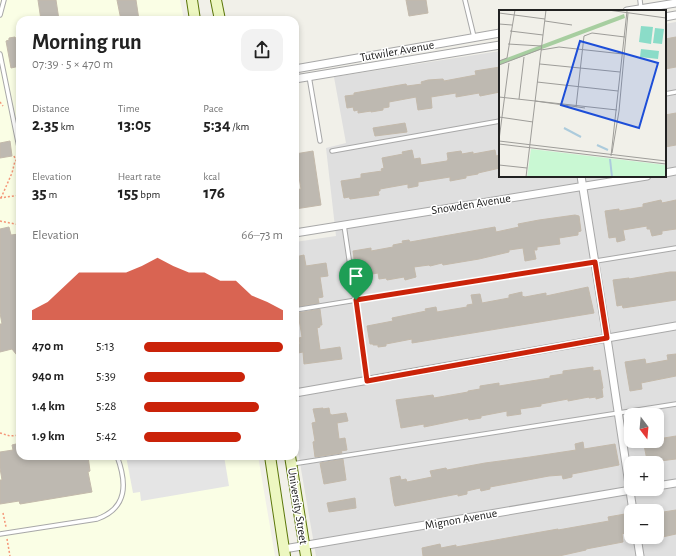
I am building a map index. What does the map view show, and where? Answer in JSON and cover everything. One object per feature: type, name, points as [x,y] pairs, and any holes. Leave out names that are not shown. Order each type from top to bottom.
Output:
[{"type":"main road","points":[[192,0],[194,16]]},
{"type":"main road","points":[[216,0],[219,16]]},
{"type":"main road","name":"University Street","points":[[271,460],[285,553]]},
{"type":"main road","name":"University Street","points":[[291,460],[305,551]]},
{"type":"street","points":[[634,10],[676,3]]},
{"type":"street","points":[[666,17],[676,15]]},
{"type":"street","name":"Tutwiler Avenue","points":[[299,68],[499,33]]},
{"type":"street","points":[[474,37],[476,49]]},
{"type":"street","name":"Tutwiler Avenue","points":[[299,78],[499,44]]},
{"type":"street","points":[[395,51],[397,62]]},
{"type":"street","points":[[666,173],[676,171]]},
{"type":"street","points":[[581,177],[624,456]]},
{"type":"street","name":"Snowden Avenue","points":[[299,232],[640,177]]},
{"type":"street","points":[[299,393],[676,326]]},
{"type":"street","points":[[664,485],[676,483]]},
{"type":"street","name":"Mignon Avenue","points":[[285,553],[305,551],[624,491]]},
{"type":"street","points":[[638,544],[640,556]]},
{"type":"lane","points":[[0,15],[4,0]]},
{"type":"lane","points":[[465,0],[474,37]]},
{"type":"lane","points":[[640,0],[641,9]]},
{"type":"lane","points":[[0,54],[1,66],[16,132]]},
{"type":"lane","points":[[309,76],[320,141]]},
{"type":"lane","points":[[666,94],[676,92]]},
{"type":"lane","points":[[332,151],[499,121]]},
{"type":"lane","points":[[344,225],[367,381]]},
{"type":"lane","points":[[299,309],[676,248]]},
{"type":"lane","points":[[299,459],[618,414],[676,404]]},
{"type":"lane","points":[[0,534],[97,519],[107,516],[116,508],[123,496],[123,479],[118,460]]},
{"type":"path","points":[[0,198],[12,173],[16,160]]},
{"type":"path","points":[[0,198],[16,196]]},
{"type":"path","points":[[0,221],[16,224]]},
{"type":"path","points":[[0,433],[10,436],[16,435]]},
{"type":"shaded area","points":[[0,0],[180,0],[183,16],[16,16],[16,460],[259,460],[275,556],[0,556]]},
{"type":"shaded area","points":[[676,22],[676,556],[316,556],[299,457],[299,241],[336,236],[326,148],[346,143],[334,77],[499,51],[499,177],[666,177],[666,24]]},
{"type":"shaded area","points":[[127,460],[225,460],[229,486],[141,501],[140,492],[133,493]]},
{"type":"building","points":[[38,0],[56,0],[58,16],[40,16]]},
{"type":"building","points":[[117,0],[136,0],[138,16],[120,16]]},
{"type":"building","points":[[406,0],[426,0],[428,13],[409,16]]},
{"type":"building","points":[[15,37],[16,39],[16,67],[11,68],[6,41],[9,40],[9,38]]},
{"type":"building","points":[[676,37],[676,67],[666,69],[666,39]]},
{"type":"building","points":[[499,67],[499,92],[480,96],[479,93],[456,97],[456,93],[431,97],[432,108],[418,110],[416,97],[389,102],[389,107],[383,108],[383,110],[371,112],[358,113],[358,110],[354,111],[353,107],[347,108],[345,96],[354,95],[354,93],[406,84],[407,86],[422,84],[421,82],[428,80],[443,79],[444,81],[476,75],[475,71]]},
{"type":"building","points":[[676,113],[676,145],[666,147],[666,115]]},
{"type":"building","points":[[405,123],[407,132],[375,136],[373,128]]},
{"type":"building","points":[[10,141],[12,156],[0,158],[0,143]]},
{"type":"building","points":[[412,150],[414,159],[420,158],[421,165],[447,161],[447,153],[461,151],[462,154],[473,152],[473,154],[495,150],[496,156],[499,155],[499,168],[450,181],[450,177],[418,182],[418,186],[408,188],[408,184],[380,189],[380,191],[378,191],[379,195],[350,199],[349,197],[344,198],[341,181],[361,178],[361,174],[382,171],[381,169],[384,168],[382,158],[403,154],[402,152]]},
{"type":"building","points":[[313,151],[321,205],[299,208],[299,189],[301,189],[299,177],[299,153]]},
{"type":"building","points":[[661,200],[662,203],[676,200],[676,229],[662,231],[662,234],[652,236],[650,229],[647,229],[647,226],[623,230],[625,240],[617,242],[616,237],[609,238],[605,211],[619,209],[619,211],[643,207],[643,204]]},
{"type":"building","points":[[575,215],[579,216],[581,231],[578,232],[578,235],[559,238],[560,244],[537,247],[537,250],[534,250],[536,259],[525,261],[523,248],[509,250],[509,252],[479,259],[443,265],[442,263],[430,266],[414,267],[416,277],[405,280],[404,277],[387,280],[386,278],[379,279],[378,273],[361,276],[357,258],[354,259],[353,251],[371,248],[371,251],[393,247],[393,245],[403,243],[402,241],[409,240],[410,242],[495,227],[496,232],[519,227],[518,224]]},
{"type":"building","points":[[9,227],[11,235],[16,234],[16,354],[12,349],[0,352],[0,324],[2,324],[0,313],[0,229]]},
{"type":"building","points":[[304,255],[306,266],[326,263],[328,276],[320,277],[323,297],[318,298],[319,303],[299,306],[299,256]]},
{"type":"building","points":[[676,272],[676,300],[623,308],[622,305],[617,306],[613,280],[629,279]]},
{"type":"building","points":[[588,287],[594,313],[412,343],[412,339],[378,347],[378,345],[370,344],[367,326],[393,321],[392,318],[426,311],[425,309],[436,307],[437,312],[467,307],[467,305],[473,304],[471,295],[480,294],[482,303],[509,298],[509,295],[522,292],[522,296],[525,297],[546,293],[546,296]]},
{"type":"building","points":[[320,309],[322,325],[317,328],[320,350],[340,347],[342,359],[304,364],[303,352],[299,353],[299,338],[302,337],[299,313]]},
{"type":"building","points":[[676,354],[676,376],[641,383],[642,389],[630,391],[625,362],[645,359],[646,364],[668,360],[667,355]]},
{"type":"building","points":[[593,367],[593,371],[600,370],[603,397],[596,399],[596,397],[589,397],[568,401],[568,399],[541,404],[541,406],[520,409],[521,414],[507,416],[507,411],[469,420],[468,418],[424,427],[424,424],[401,428],[396,400],[433,395],[434,398],[480,389],[480,386],[499,383],[499,386],[550,378],[550,376],[563,374],[563,371]]},
{"type":"building","points":[[329,408],[330,414],[332,415],[346,413],[348,421],[337,423],[339,439],[345,438],[347,450],[341,451],[342,453],[315,457],[313,442],[315,441],[312,423],[316,422],[313,409]]},
{"type":"building","points":[[676,436],[676,459],[664,460],[664,456],[646,456],[645,448],[664,448],[664,438]]},
{"type":"building","points":[[583,442],[584,449],[615,444],[619,465],[572,474],[572,477],[563,479],[562,475],[549,476],[490,487],[490,489],[481,491],[480,488],[467,491],[467,494],[458,496],[458,494],[395,506],[394,503],[390,478],[400,476],[401,480],[406,479],[407,482],[432,477],[430,471],[446,468],[447,470],[576,450],[575,444]]},
{"type":"building","points":[[16,444],[16,460],[89,460],[90,471],[88,472],[92,492],[20,504],[19,501],[0,504],[0,480],[2,480],[0,452],[13,450],[12,445]]},
{"type":"building","points":[[343,459],[346,480],[324,484],[320,463]]},
{"type":"building","points":[[355,498],[356,508],[329,512],[327,503]]},
{"type":"building","points":[[676,510],[676,534],[664,537],[664,512]]},
{"type":"building","points":[[624,514],[624,533],[622,534],[623,542],[559,556],[423,556],[422,548],[440,544],[441,548],[456,545],[456,547],[609,521],[608,517]]},
{"type":"route","points":[[595,262],[607,338],[367,381],[356,300],[595,262]]}]
